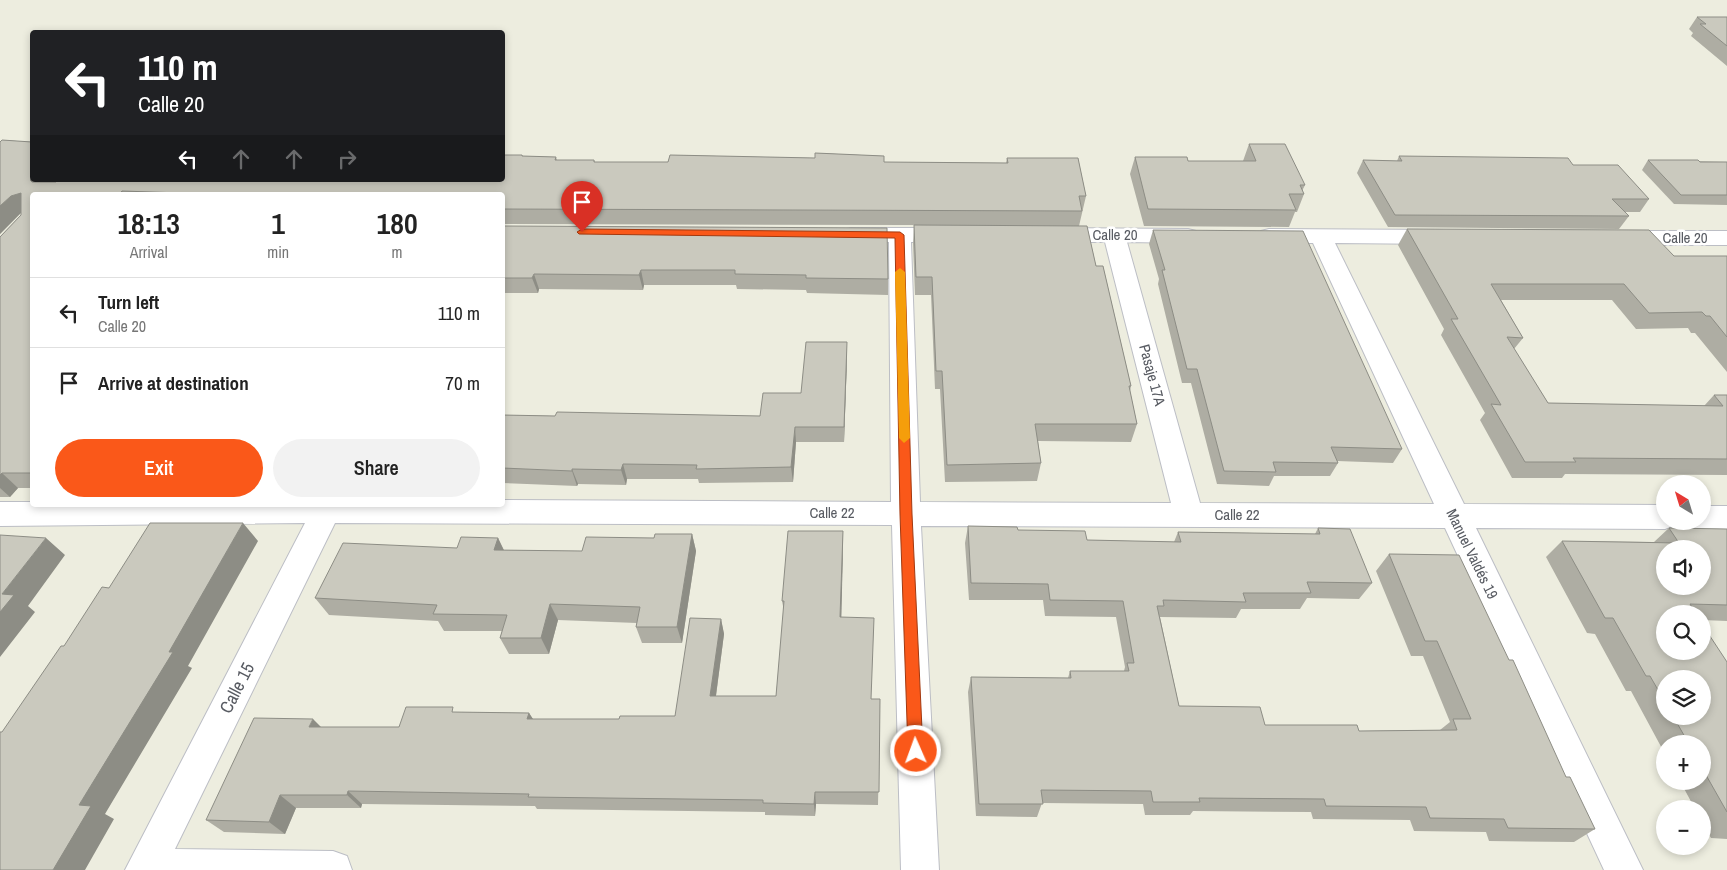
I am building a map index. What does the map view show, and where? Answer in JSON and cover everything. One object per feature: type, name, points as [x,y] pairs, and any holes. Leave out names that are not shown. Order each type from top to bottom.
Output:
[{"type":"street","points":[[830,234],[968,235]]},
{"type":"street","points":[[900,235],[906,514],[920,870]]},
{"type":"street","name":"Calle 20","points":[[1026,235],[1213,236]]},
{"type":"street","name":"Pasaje 17A","points":[[1114,235],[1189,515]]},
{"type":"street","points":[[1252,236],[1461,238]]},
{"type":"street","name":"Manuel Valdés 19","points":[[1321,237],[1624,870]]},
{"type":"street","name":"Calle 20","points":[[1600,238],[1725,241]]},
{"type":"street","name":"Calle 22","points":[[0,514],[35,510],[327,508],[906,514],[1656,518]]},
{"type":"street","name":"Calle 15","points":[[145,869],[327,508]]},
{"type":"street","points":[[1711,518],[1727,518]]},
{"type":"street","points":[[145,869],[333,870]]},
{"type":"building","points":[[1697,17],[1727,17],[1727,46],[1700,24],[1706,24]]},
{"type":"building","points":[[2,140],[30,142],[30,182],[505,182],[505,155],[556,157],[555,160],[594,160],[594,162],[668,162],[670,155],[815,158],[815,153],[884,156],[884,162],[1008,163],[1007,158],[1078,158],[1086,196],[1079,196],[1082,211],[505,209],[505,192],[30,192],[30,473],[2,473],[0,475],[0,237],[21,215],[21,193],[11,196],[0,206],[0,142]]},
{"type":"building","points":[[1249,144],[1285,144],[1305,185],[1300,185],[1304,194],[1289,194],[1296,210],[1148,209],[1135,157],[1187,157],[1188,161],[1256,161]]},
{"type":"building","points":[[1399,156],[1568,158],[1573,165],[1618,165],[1649,199],[1612,199],[1629,216],[1395,215],[1363,160],[1402,161]]},
{"type":"building","points":[[1648,160],[1727,162],[1727,195],[1681,195]]},
{"type":"building","points":[[914,225],[1087,226],[1096,266],[1103,266],[1131,386],[1129,386],[1137,424],[1035,424],[1041,463],[947,465],[942,371],[936,371],[932,277],[916,277]]},
{"type":"building","points":[[505,226],[887,228],[888,279],[806,278],[806,275],[735,274],[735,270],[641,270],[639,275],[534,274],[532,278],[505,278]]},
{"type":"building","points":[[1407,229],[1649,230],[1674,256],[1727,256],[1727,337],[1710,316],[1706,316],[1702,312],[1649,313],[1624,284],[1491,284],[1523,338],[1507,337],[1548,403],[1723,406],[1714,395],[1727,395],[1727,459],[1573,458],[1576,462],[1525,462],[1491,404],[1501,405],[1451,319],[1458,319]]},
{"type":"building","points":[[1153,230],[1303,231],[1402,449],[1331,447],[1338,463],[1273,462],[1276,472],[1224,471],[1197,369],[1187,369],[1162,270],[1165,270]]},
{"type":"building","points":[[806,342],[847,342],[844,427],[795,427],[791,467],[696,469],[697,465],[623,464],[621,470],[572,469],[572,471],[505,468],[505,415],[555,416],[557,412],[760,416],[763,393],[801,393]]},
{"type":"building","points":[[150,523],[243,523],[169,652],[173,652],[79,805],[91,806],[53,870],[0,870],[0,732],[2,732],[61,646],[64,646],[102,587],[109,588]]},
{"type":"building","points":[[968,526],[1017,527],[1018,530],[1085,531],[1087,540],[1181,542],[1178,532],[1320,534],[1318,528],[1350,529],[1372,583],[1307,582],[1311,593],[1243,593],[1246,602],[1163,600],[1164,606],[1157,606],[1179,706],[1260,707],[1265,725],[1357,725],[1359,731],[1457,730],[1453,719],[1471,719],[1437,641],[1425,641],[1389,554],[1459,555],[1509,660],[1513,660],[1566,777],[1570,777],[1595,829],[1508,828],[1504,819],[1430,818],[1426,807],[1326,806],[1324,799],[1199,798],[1200,802],[1153,802],[1151,791],[1041,790],[1043,804],[979,804],[971,677],[1071,678],[1070,671],[1129,671],[1127,663],[1134,663],[1123,601],[1050,600],[1048,584],[971,583]]},
{"type":"building","points":[[1727,529],[1727,605],[1656,605],[1656,660],[1711,660],[1711,638],[1727,662],[1727,812],[1711,784],[1711,735],[1684,735],[1678,725],[1711,725],[1711,670],[1656,670],[1656,686],[1650,676],[1646,676],[1613,618],[1605,618],[1562,541],[1656,543],[1656,595],[1711,595],[1711,540],[1677,540],[1670,530]]},
{"type":"building","points":[[788,531],[843,531],[840,617],[874,618],[871,699],[880,699],[879,792],[815,792],[814,804],[763,803],[763,800],[528,797],[529,794],[348,791],[347,795],[280,795],[269,822],[206,820],[254,718],[313,719],[309,727],[399,727],[406,707],[453,707],[452,712],[529,713],[527,719],[619,719],[620,716],[675,716],[690,618],[721,619],[710,696],[776,696]]},
{"type":"building","points":[[655,534],[692,534],[677,627],[636,627],[640,607],[550,604],[541,638],[500,638],[507,615],[433,614],[437,605],[315,598],[343,543],[457,548],[461,537],[498,538],[494,550],[582,551],[586,537],[654,538]]},
{"type":"building","points":[[0,535],[46,538],[2,594],[14,595],[0,612]]},
{"type":"slow traffic","points":[[900,272],[904,438]]},
{"type":"route","points":[[582,232],[900,235],[906,514],[916,751]]}]
